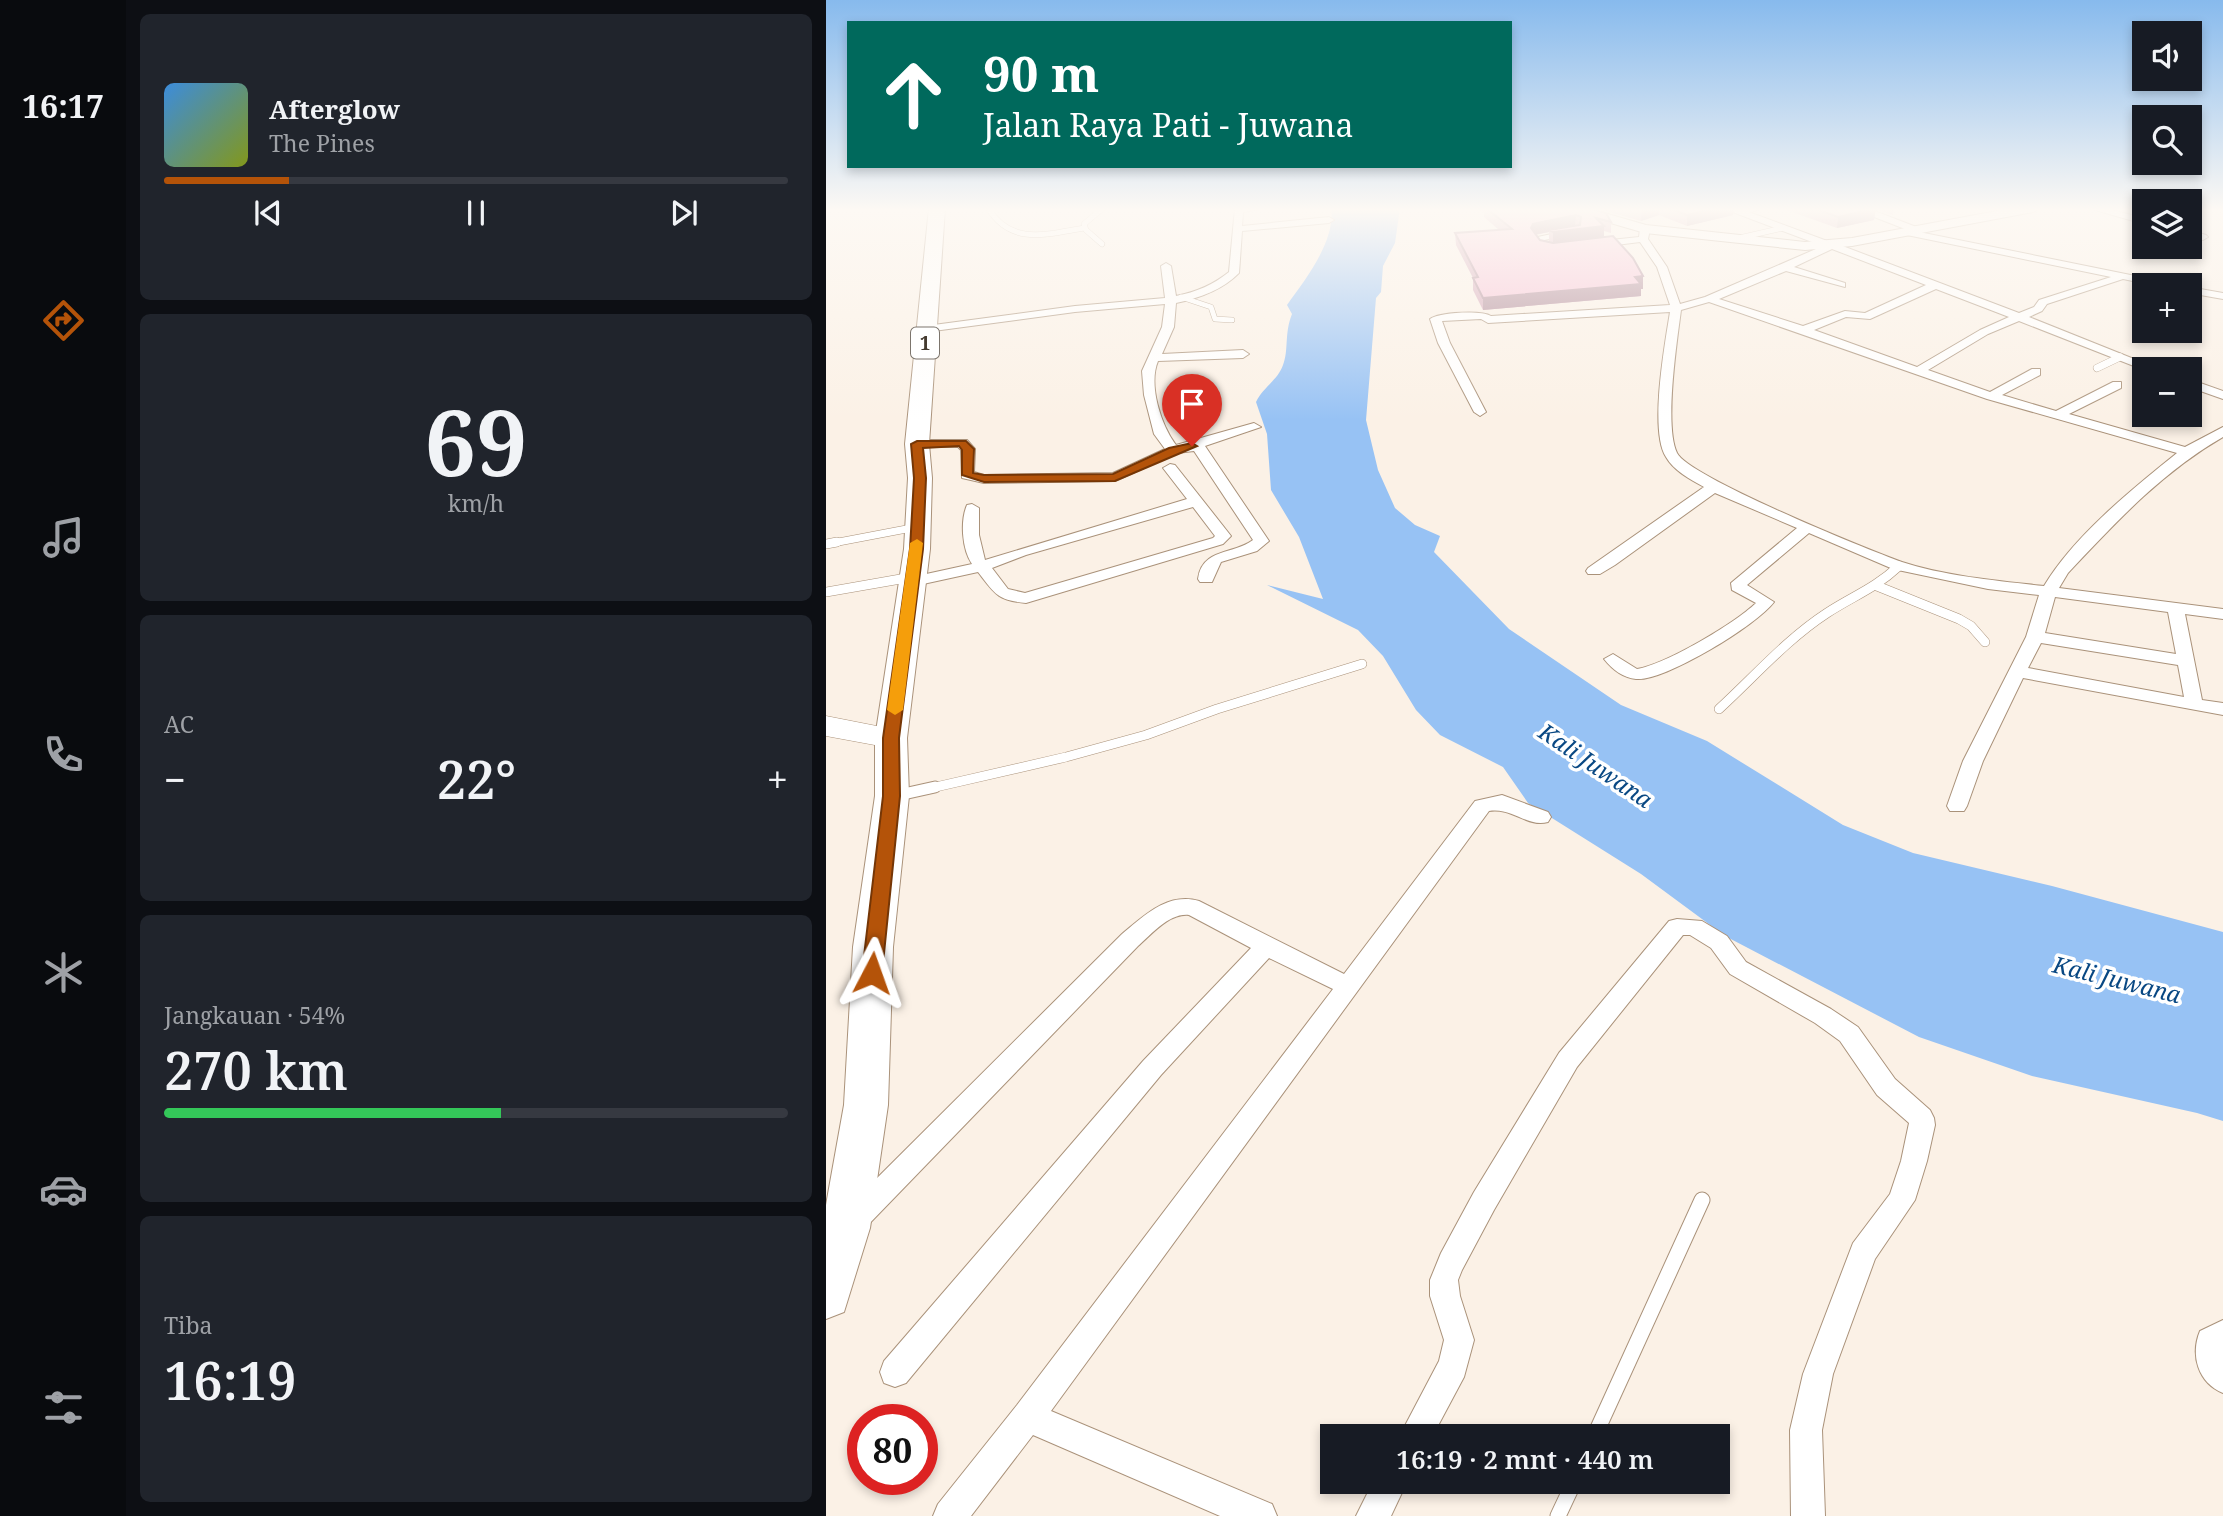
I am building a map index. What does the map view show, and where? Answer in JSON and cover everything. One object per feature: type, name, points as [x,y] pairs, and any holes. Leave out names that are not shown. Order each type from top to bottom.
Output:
[{"type":"highway","name":"1","points":[[826,1295],[846,1228],[866,1105],[873,947],[892,796],[891,738],[914,579],[918,503],[917,444],[931,279]]},
{"type":"main road","points":[[826,726],[891,738]]},
{"type":"street","points":[[1170,279],[1176,299],[1156,358],[1148,371],[1150,395],[1161,434],[1173,450]]},
{"type":"street","points":[[926,329],[1074,309],[1176,299],[1219,286],[1227,279]]},
{"type":"street","points":[[1666,279],[1676,308],[1667,370],[1666,436],[1671,455],[1683,468],[1714,487],[1899,566],[1955,579],[2048,593],[2223,614]]},
{"type":"street","points":[[1480,412],[1459,368],[1438,334],[1438,318],[1480,316],[1488,320],[1676,308],[1709,299],[1759,279]]},
{"type":"street","points":[[1820,279],[1841,285]]},
{"type":"street","points":[[1918,279],[2132,361]]},
{"type":"street","points":[[1917,372],[1984,332],[2042,307],[2043,302],[2116,279]]},
{"type":"street","points":[[1806,329],[1845,314],[1866,317],[1934,285]]},
{"type":"street","points":[[2202,292],[2223,296]]},
{"type":"street","points":[[1709,299],[1806,329],[1917,372],[1991,396],[2186,452]]},
{"type":"street","points":[[1156,358],[1243,354]]},
{"type":"street","points":[[1991,396],[2036,372]]},
{"type":"street","points":[[2057,415],[2117,385]]},
{"type":"street","points":[[2202,388],[2223,395]]},
{"type":"street","points":[[917,444],[962,443],[968,449],[967,475],[984,479],[1115,477],[1173,450],[1254,427]]},
{"type":"street","points":[[1956,806],[1973,761],[2035,637],[2048,593],[2079,550],[2114,514],[2186,452],[2223,431]]},
{"type":"street","points":[[1192,446],[1199,448],[1261,541],[1252,548],[1214,559],[1206,579]]},
{"type":"street","points":[[972,508],[971,535],[976,558],[1009,596],[1026,598],[1210,546],[1223,536],[1219,527],[1194,502],[1170,468]]},
{"type":"street","points":[[1594,570],[1618,558],[1692,499],[1714,487]]},
{"type":"street","points":[[914,579],[983,566],[1021,552],[1194,502]]},
{"type":"street","points":[[1613,659],[1626,671],[1641,674],[1689,654],[1749,616],[1766,602],[1738,587],[1739,583],[1806,528]]},
{"type":"street","points":[[2176,608],[2194,704]]},
{"type":"street","points":[[2035,637],[2185,661]]},
{"type":"street","points":[[2019,672],[2223,709]]},
{"type":"street","points":[[950,1516],[1028,1416],[1482,806],[1502,802],[1541,817]]},
{"type":"street","points":[[846,1228],[1130,940],[1176,907],[1191,906],[1267,948],[1349,986]]},
{"type":"street","points":[[1422,1424],[1453,1366],[1459,1340],[1445,1296],[1444,1280],[1477,1213],[1567,1060],[1677,927],[1694,927],[1719,942],[1738,968],[1823,1016],[1849,1034],[1886,1087],[1921,1118],[1922,1125],[1914,1161],[1901,1200],[1863,1252],[1818,1374],[1806,1430],[1808,1516]]},
{"type":"street","points":[[895,1372],[1152,1068],[1267,948]]},
{"type":"street","points":[[2223,1335],[2211,1342],[2210,1359],[2223,1378]]},
{"type":"street","points":[[1028,1416],[1065,1435],[1260,1516]]},
{"type":"street","points":[[1374,1516],[1385,1494]]},
{"type":"lane","points":[[1176,299],[1211,307],[1215,319],[1233,320]]},
{"type":"lane","points":[[2096,368],[2120,357]]},
{"type":"lane","points":[[826,544],[918,503]]},
{"type":"lane","points":[[1719,709],[1794,639],[1827,613],[1877,586],[1899,566]]},
{"type":"lane","points":[[826,592],[914,579]]},
{"type":"lane","points":[[1877,586],[1959,619],[1971,626],[1985,642]]},
{"type":"lane","points":[[892,796],[1066,757],[1146,735],[1217,709],[1362,664]]},
{"type":"lane","points":[[1600,1424],[1702,1200]]},
{"type":"lane","points":[[1559,1516],[1569,1494]]},
{"type":"water","name":"Kali Juwana","points":[[1305,279],[1382,279],[1381,292],[1376,298],[1366,420],[1378,470],[1395,508],[1415,525],[1440,536],[1434,552],[1509,629],[1621,705],[1707,741],[1843,825],[1913,853],[2052,886],[2223,932],[2223,1121],[2032,1076],[1919,1037],[1725,936],[1641,874],[1528,803],[1503,767],[1440,735],[1416,710],[1383,656],[1358,630],[1267,585],[1323,599],[1299,537],[1271,490],[1267,434],[1256,402],[1283,365],[1292,314],[1287,305]]},
{"type":"building","points":[[1473,279],[1636,279],[1641,284],[1483,298]]},
{"type":"slow traffic","points":[[895,710],[917,543]]},
{"type":"route","points":[[872,973],[892,796],[891,738],[917,549],[920,478],[917,444],[962,443],[968,449],[967,475],[984,479],[1115,477],[1173,450],[1192,446]]}]
